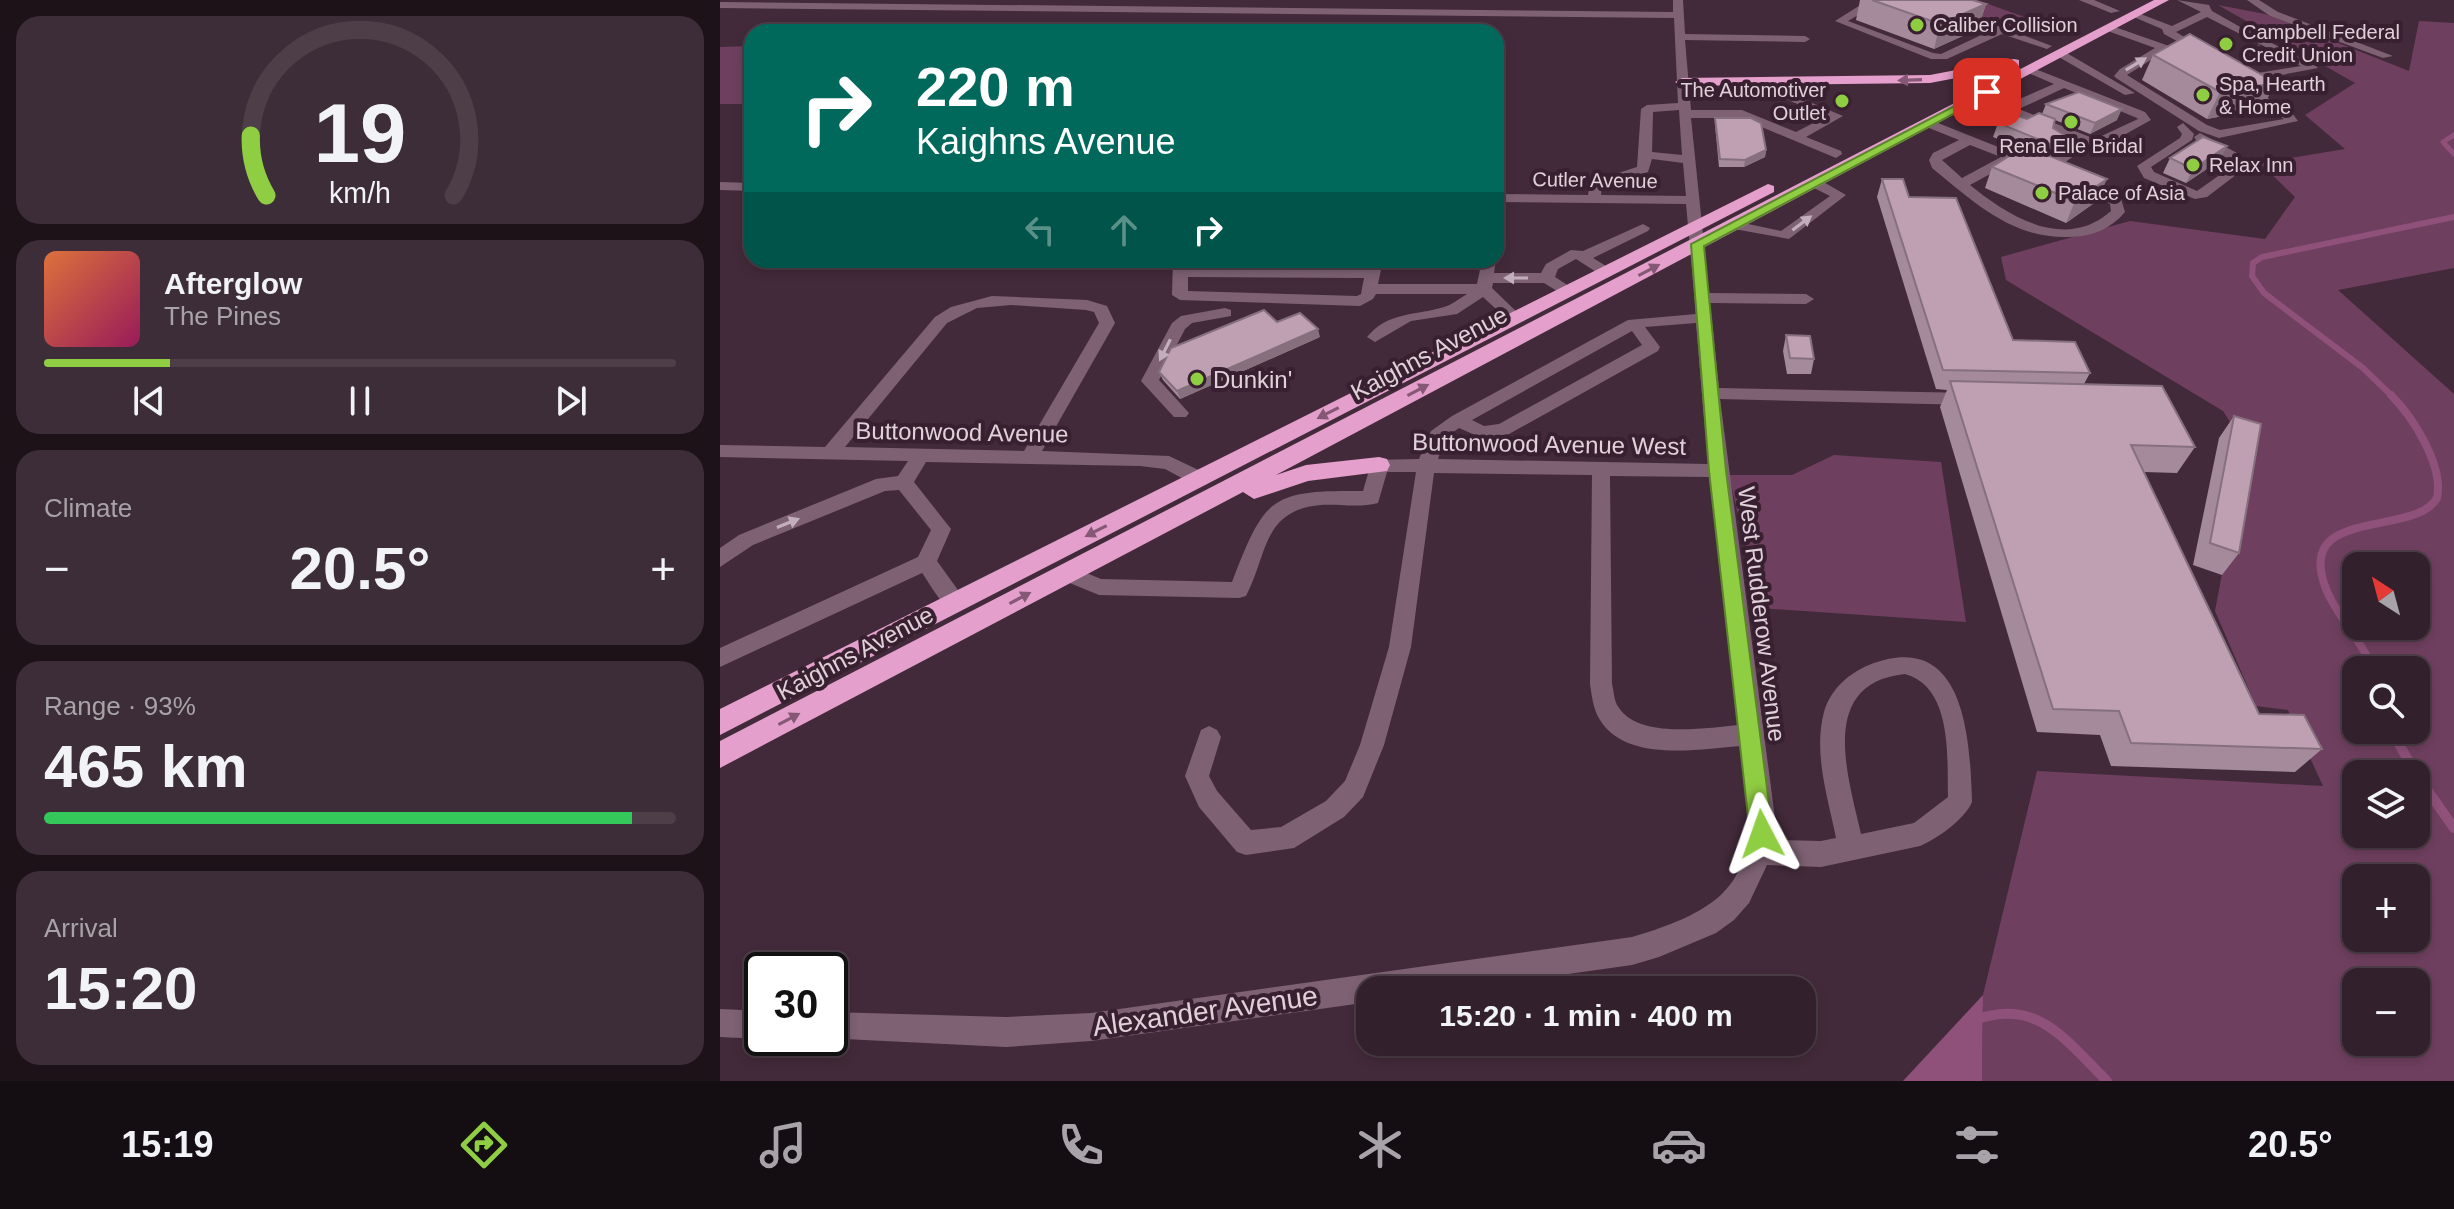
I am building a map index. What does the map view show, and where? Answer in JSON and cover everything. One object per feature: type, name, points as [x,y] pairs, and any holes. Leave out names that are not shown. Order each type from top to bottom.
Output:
[{"type":"highway","name":"Kaighns Avenue","points":[[720,723],[1666,241],[1734,225],[2030,70],[2054,50],[2115,11],[2163,0]]},
{"type":"highway","name":"Kaighns Avenue","points":[[1829,157],[2014,63],[2109,28],[2135,8]]},
{"type":"highway","points":[[1682,82],[1930,79],[2014,63]]},
{"type":"highway","name":"Kaighns Avenue","points":[[720,755],[1126,543],[1697,235],[1795,175]]},
{"type":"highway","points":[[1126,543],[1288,478],[1379,465]]},
{"type":"street","points":[[1148,9],[1156,0]]},
{"type":"street","points":[[1558,14],[1560,0]]},
{"type":"street","points":[[1596,14],[1598,0]]},
{"type":"street","name":"West Rudderow Avenue","points":[[1678,0],[1682,82],[1718,471],[1762,818],[1759,852],[1745,883]]},
{"type":"street","points":[[1889,0],[1866,6],[1840,21],[1931,56],[1943,57],[2001,30]]},
{"type":"street","points":[[2084,0],[2115,11]]},
{"type":"street","points":[[2182,0],[2205,7],[2207,13],[2237,30],[2268,39],[2277,49]]},
{"type":"street","points":[[2252,0],[2274,14],[2387,56]]},
{"type":"street","points":[[720,5],[1680,15]]},
{"type":"street","points":[[2135,8],[2167,27],[2168,32],[2209,55]]},
{"type":"street","points":[[2168,32],[2207,13]]},
{"type":"street","points":[[1973,20],[2054,50],[2232,156],[2238,168],[2202,194],[2186,193],[2144,170],[2144,166],[2186,140],[2188,134],[2183,127]]},
{"type":"street","points":[[2109,28],[2196,61]]},
{"type":"street","points":[[1680,37],[1805,39]]},
{"type":"street","points":[[2223,63],[2250,78],[2312,68],[2259,42]]},
{"type":"street","points":[[2163,48],[2120,76],[2203,128],[2219,134],[2292,121],[2285,112],[2234,83]]},
{"type":"street","points":[[2030,70],[2141,115],[2145,120],[2100,143],[2093,143],[2013,111],[2012,107],[2017,104],[2063,84]]},
{"type":"street","points":[[1764,82],[1772,90],[1837,116],[1796,137]]},
{"type":"street","points":[[1987,92],[2017,104]]},
{"type":"street","points":[[1965,104],[1969,140]]},
{"type":"street","points":[[1594,200],[1595,185],[1643,169],[1647,109],[1742,114],[1796,137],[1829,157]]},
{"type":"street","points":[[1928,123],[1967,121],[2074,148],[2045,171]]},
{"type":"street","points":[[1969,140],[2106,196],[2116,202],[2118,212],[2097,228],[2078,233],[2032,232],[2013,224],[1937,165],[1935,160],[1969,140]]},
{"type":"street","points":[[1646,155],[1690,160]]},
{"type":"street","points":[[1961,184],[2011,157]]},
{"type":"street","points":[[1734,225],[1784,236],[1839,195],[1815,183]]},
{"type":"street","points":[[720,186],[744,187]]},
{"type":"street","name":"Cutler Avenue","points":[[1504,198],[1594,200],[1638,205],[1694,200]]},
{"type":"street","points":[[1538,199],[1536,209],[1638,205],[1643,228],[1666,241]]},
{"type":"street","points":[[1583,257],[1643,228]]},
{"type":"street","points":[[1547,278],[1551,267],[1576,253],[1606,272]]},
{"type":"street","points":[[1180,268],[1180,295],[1360,301],[1368,296],[1373,274]]},
{"type":"street","points":[[1228,268],[1373,274],[1485,284],[1547,278],[1567,291]]},
{"type":"street","points":[[1375,337],[1388,326],[1407,317],[1451,311],[1485,284],[1488,268]]},
{"type":"street","points":[[1485,284],[1515,318]]},
{"type":"street","points":[[1703,298],[1806,299]]},
{"type":"street","points":[[830,453],[941,320],[954,310],[983,301],[1087,305],[1101,309],[1106,313],[1107,323],[1030,457]]},
{"type":"street","points":[[1180,413],[1150,381],[1178,326],[1187,319],[1225,313]]},
{"type":"street","points":[[1209,737],[1197,776],[1208,799],[1246,843],[1285,839],[1335,809],[1354,789],[1372,745],[1400,647],[1426,466],[1437,435],[1458,420],[1634,323],[1704,318]]},
{"type":"street","points":[[1458,420],[1482,432],[1503,430],[1652,347],[1634,323]]},
{"type":"street","points":[[1711,393],[1996,399]]},
{"type":"street","name":"Buttonwood Avenue","points":[[720,451],[1156,461],[1182,468],[1200,479]]},
{"type":"street","points":[[904,483],[921,455]]},
{"type":"street","points":[[1067,573],[1099,587],[1239,590],[1272,514],[1286,506],[1318,498],[1371,498],[1379,465]]},
{"type":"street","name":"Buttonwood Avenue West","points":[[1379,465],[1718,471]]},
{"type":"street","points":[[1601,469],[1601,684],[1607,712],[1619,726],[1652,739],[1750,735]]},
{"type":"street","points":[[720,559],[746,540],[883,484],[904,483]]},
{"type":"street","points":[[720,658],[926,562],[941,529],[904,483]]},
{"type":"street","points":[[926,562],[956,603]]},
{"type":"street","points":[[1759,852],[1821,854],[1851,848],[1920,834],[1960,802],[1957,735],[1939,684],[1919,667],[1889,664],[1854,683],[1835,711],[1835,759],[1851,848]]},
{"type":"street","name":"Alexander Avenue","points":[[848,1026],[1049,1031],[1594,957],[1663,942],[1708,925],[1723,914],[1745,883]]},
{"type":"street","points":[[720,1023],[744,1024]]},
{"type":"shaded area","points":[[1932,0],[1977,0],[2033,20],[2006,26]]},
{"type":"shaded area","points":[[2218,5],[2265,14],[2409,71],[2419,21],[2454,23],[2454,268],[2338,290],[2454,394],[2454,1081],[1982,1081],[1983,995],[2037,771],[2323,786],[2288,710],[2256,706],[2215,611],[2246,447],[2223,411],[2006,280],[2001,257],[2130,221],[2265,239],[2295,197],[2260,163],[2345,149],[2305,115],[2355,83]]},
{"type":"shaded area","points":[[744,46],[744,104],[720,104],[720,47]]},
{"type":"shaded area","points":[[1834,455],[1941,462],[1966,622],[1759,608],[1729,475],[1792,475]]},
{"type":"shaded area","points":[[1983,995],[1982,1081],[1903,1081]]},
{"type":"building","points":[[1872,0],[1972,0],[1986,4],[1940,24]]},
{"type":"building","points":[[2190,34],[2276,83],[2220,92],[2153,55]]},
{"type":"building","points":[[2079,92],[2122,109],[2095,123],[2046,104]]},
{"type":"building","points":[[2039,113],[2055,119],[2053,128],[2064,135],[2050,144],[1998,123],[2015,115],[2027,119]]},
{"type":"building","points":[[1715,118],[1751,118],[1761,123],[1766,150],[1745,160],[1720,159]]},
{"type":"building","points":[[2203,137],[2227,146],[2193,169],[2170,158]]},
{"type":"building","points":[[2025,146],[2107,179],[2075,201],[1992,167]]},
{"type":"building","points":[[1882,179],[1903,179],[1909,197],[1956,198],[2013,340],[2075,342],[2090,373],[1943,370]]},
{"type":"building","points":[[1264,310],[1277,322],[1300,313],[1318,329],[1177,391],[1159,372],[1171,348]]},
{"type":"building","points":[[1786,335],[1810,336],[1814,359],[1790,358]]},
{"type":"building","points":[[1950,381],[2162,386],[2195,447],[2131,445],[2259,714],[2304,715],[2322,749],[2131,743],[2119,711],[2053,709]]},
{"type":"building","points":[[2234,416],[2261,424],[2239,553],[2210,543]]},
{"type":"waterway","points":[[2454,135],[2443,142],[2454,154]]},
{"type":"waterway","points":[[2391,395],[2363,368],[2264,293],[2252,276],[2253,263],[2262,257],[2454,217]]},
{"type":"waterway","points":[[2367,656],[2331,600],[2320,563],[2326,545],[2341,534],[2425,510],[2437,498],[2436,472],[2425,443],[2391,395]]},
{"type":"waterway","points":[[2399,744],[2454,828]]},
{"type":"waterway","points":[[1975,1020],[1997,1014],[2016,1014],[2034,1019],[2064,1038],[2107,1081]]},
{"type":"tunnel","points":[[2244,32],[2262,41]]},
{"type":"place","name":"Caliber Collision","points":[[1917,25]]},
{"type":"place","name":"Campbell Federal Credit Union","points":[[2226,44]]},
{"type":"place","name":"Spa, Hearth & Home","points":[[2203,95]]},
{"type":"place","name":"The Automotiver Outlet","points":[[1842,101]]},
{"type":"place","name":"Rena Elle Bridal","points":[[2071,122]]},
{"type":"place","name":"Relax Inn","points":[[2193,165]]},
{"type":"place","name":"Palace of Asia","points":[[2042,193]]},
{"type":"place","name":"Dunkin'","points":[[1197,379]]},
{"type":"route","points":[[1762,834],[1718,471],[1698,244],[1987,92]]}]
